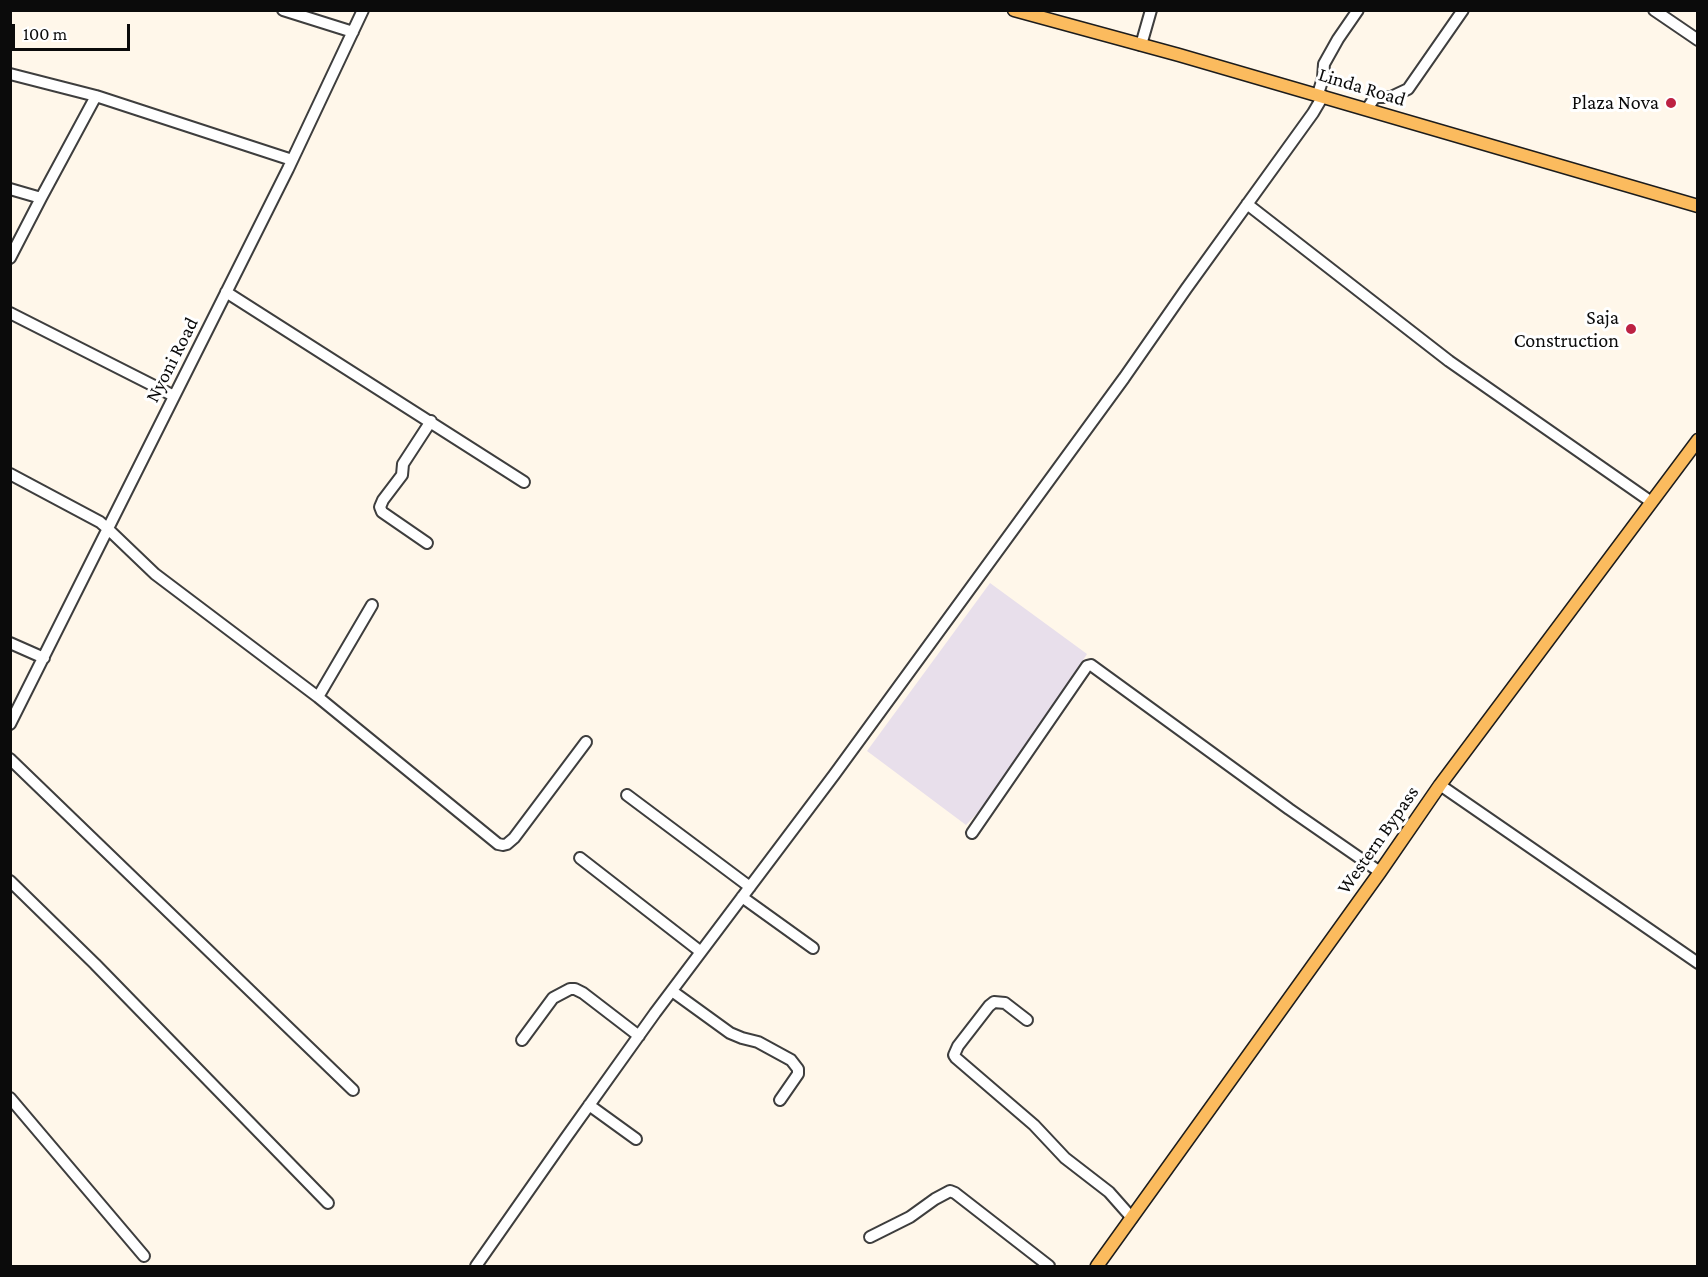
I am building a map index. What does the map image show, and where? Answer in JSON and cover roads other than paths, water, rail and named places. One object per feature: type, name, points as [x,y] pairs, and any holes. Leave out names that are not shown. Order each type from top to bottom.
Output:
[{"type":"main road","name":"Linda Road","points":[[1014,10],[1320,95],[1698,206]]},
{"type":"main road","name":"Western Bypass","points":[[1097,1266],[1440,785],[1650,501],[1698,440]]},
{"type":"street","points":[[283,10],[353,32]]},
{"type":"street","name":"Nyoni Road","points":[[10,724],[292,160],[363,10]]},
{"type":"street","points":[[1141,45],[1151,10]]},
{"type":"street","points":[[476,1266],[639,1036],[834,775],[1124,378],[1313,113],[1320,95],[1324,64],[1358,10]]},
{"type":"street","points":[[1367,109],[1375,97],[1391,97],[1408,89],[1463,10]]},
{"type":"street","points":[[1654,10],[1698,40]]},
{"type":"street","points":[[10,74],[96,96],[292,160]]},
{"type":"street","points":[[10,258],[96,96]]},
{"type":"street","points":[[10,189],[40,198]]},
{"type":"street","points":[[1247,204],[1449,361],[1650,501]]},
{"type":"street","points":[[226,292],[524,482]]},
{"type":"street","points":[[10,312],[174,396]]},
{"type":"street","points":[[427,543],[382,512],[380,507],[402,475],[403,464],[431,421]]},
{"type":"street","points":[[10,474],[100,522],[155,574],[318,697],[498,844],[511,842],[586,742]]},
{"type":"street","points":[[318,697],[372,604]]},
{"type":"street","points":[[10,643],[44,658]]},
{"type":"street","points":[[972,833],[1087,666],[1091,665],[1380,872]]},
{"type":"street","points":[[10,759],[353,1090]]},
{"type":"street","points":[[1440,785],[1698,963]]},
{"type":"street","points":[[627,795],[750,887]]},
{"type":"street","points":[[580,858],[701,952]]},
{"type":"street","points":[[10,881],[95,964],[328,1203]]},
{"type":"street","points":[[742,897],[813,948]]},
{"type":"street","points":[[522,1040],[553,998],[570,989],[584,993],[639,1036]]},
{"type":"street","points":[[672,991],[730,1033],[758,1042],[791,1060],[798,1069],[798,1074],[780,1100]]},
{"type":"street","points":[[1027,1020],[1005,1003],[994,1002],[988,1006],[958,1046],[954,1055],[1034,1125],[1065,1158],[1108,1192],[1132,1218]]},
{"type":"street","points":[[10,1098],[144,1256]]},
{"type":"street","points":[[589,1105],[636,1139]]},
{"type":"street","points":[[870,1237],[910,1217],[950,1191],[1049,1266]]},
{"type":"place","name":"Plaza Nova","points":[[1671,103]]},
{"type":"place","name":"Saja Construction","points":[[1631,329]]}]
